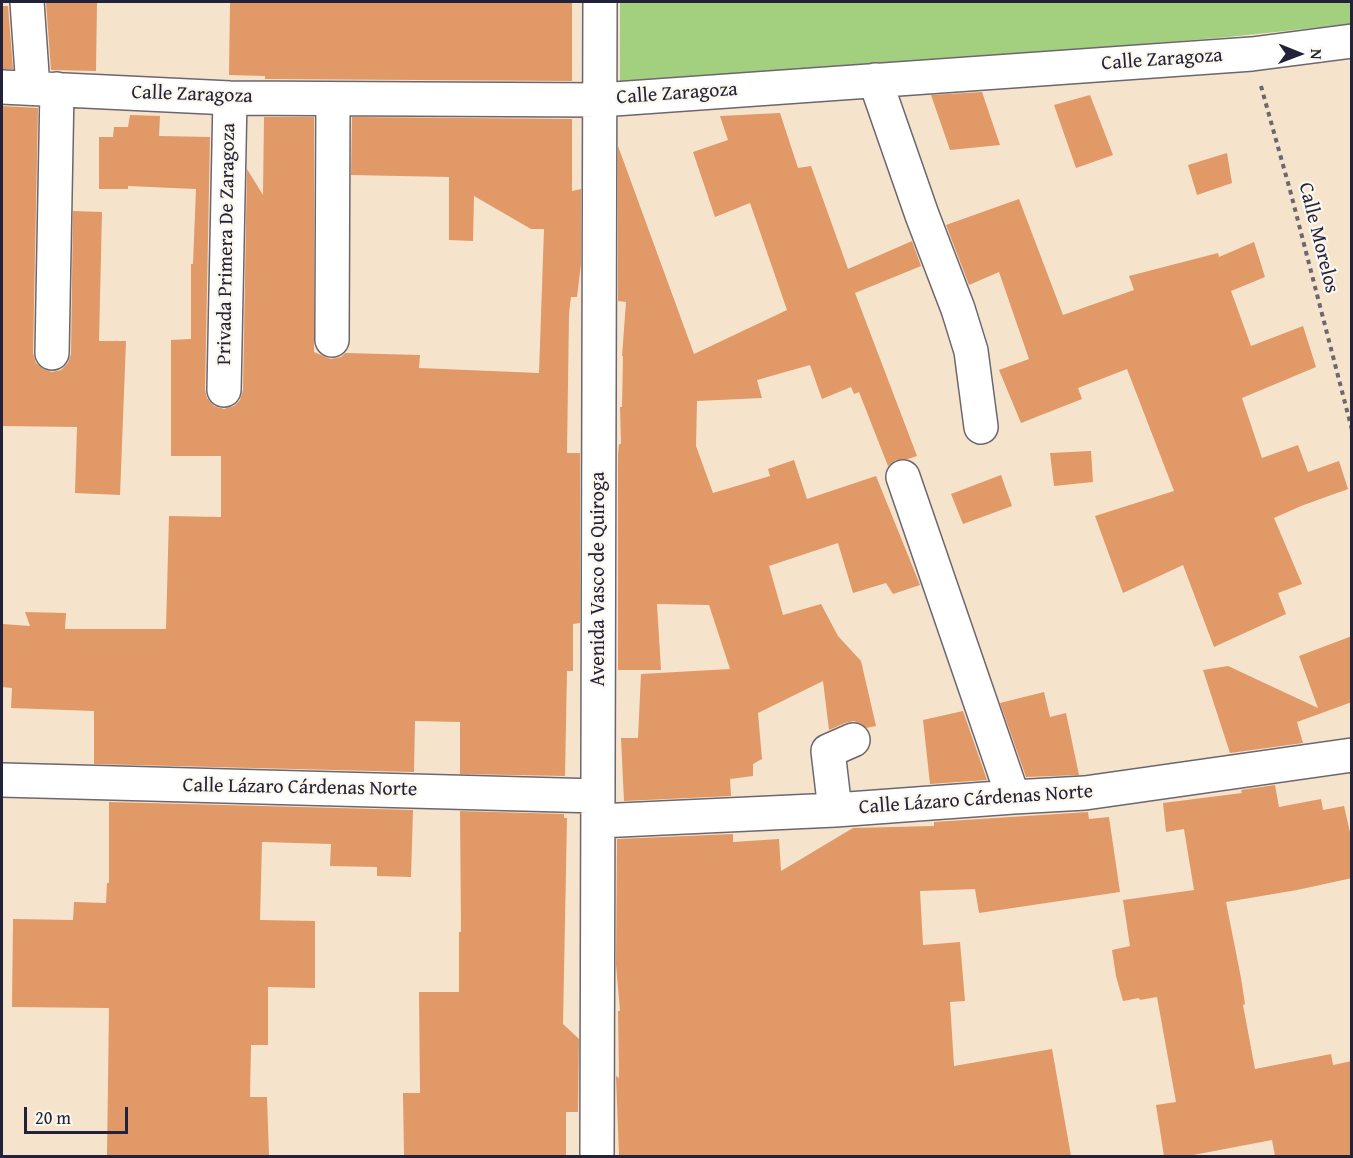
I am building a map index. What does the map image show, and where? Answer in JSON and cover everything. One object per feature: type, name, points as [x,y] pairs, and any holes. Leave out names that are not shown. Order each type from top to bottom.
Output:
[{"type":"street","points":[[27,2],[45,89],[51,353]]},
{"type":"street","name":"Avenida Vasco de Quiroga","points":[[597,1156],[600,2]]},
{"type":"street","name":"Calle Zaragoza","points":[[2,87],[230,98],[600,100],[1252,54],[1352,40]]},
{"type":"street","points":[[875,80],[922,215],[962,319],[971,351],[981,427]]},
{"type":"street","name":"Privada Primera De Zaragoza","points":[[224,390],[230,98]]},
{"type":"street","points":[[332,340],[333,99]]},
{"type":"street","points":[[903,477],[1013,796]]},
{"type":"street","points":[[835,810],[828,751],[853,740]]},
{"type":"street","name":"Calle Lázaro Cárdenas Norte","points":[[2,780],[598,808],[835,810],[1013,796],[1085,794],[1352,755]]},
{"type":"path","name":"Calle Morelos","points":[[1252,54],[1352,430]]},
{"type":"green space","points":[[620,2],[1351,2],[1351,24],[1228,37],[620,88]]},
{"type":"building","points":[[46,2],[97,2],[96,71],[51,70]]},
{"type":"building","points":[[230,2],[572,2],[572,81],[265,79],[265,76],[229,75]]},
{"type":"building","points":[[2,6],[8,6],[13,69],[2,69]]},
{"type":"building","points":[[982,92],[1000,145],[950,150],[931,95]]},
{"type":"building","points":[[1090,95],[1113,155],[1076,168],[1054,105]]},
{"type":"building","points":[[2,106],[38,108],[33,353],[36,363],[43,369],[52,372],[61,370],[68,363],[71,354],[73,211],[102,212],[99,341],[126,341],[120,495],[75,493],[77,427],[2,426]]},
{"type":"building","points":[[780,113],[798,168],[811,166],[848,269],[912,241],[921,266],[855,293],[917,456],[896,460],[888,466],[859,392],[854,394],[851,387],[822,399],[810,365],[757,380],[762,398],[697,401],[696,446],[713,493],[770,476],[768,469],[794,460],[807,499],[876,476],[920,585],[893,594],[886,583],[853,593],[838,543],[769,566],[783,615],[821,604],[838,636],[861,661],[876,726],[866,728],[854,721],[829,730],[823,681],[758,713],[762,759],[753,764],[753,776],[730,779],[731,796],[624,801],[621,738],[638,738],[641,674],[730,669],[709,605],[657,604],[661,670],[618,670],[618,454],[619,444],[621,444],[620,407],[622,407],[622,356],[626,302],[618,301],[618,146],[694,354],[787,310],[750,203],[715,217],[693,152],[728,140],[720,116]]},
{"type":"building","points":[[130,115],[160,116],[159,136],[210,137],[205,390],[207,398],[214,406],[224,409],[234,406],[240,400],[243,390],[247,169],[263,195],[264,117],[314,117],[314,352],[331,359],[341,357],[345,353],[420,355],[419,368],[539,373],[544,229],[531,229],[474,196],[473,241],[449,240],[449,177],[351,175],[352,117],[572,119],[572,191],[581,189],[581,264],[577,297],[571,297],[569,313],[567,453],[580,453],[580,623],[573,624],[573,671],[567,671],[565,776],[460,774],[460,722],[415,721],[414,772],[94,764],[94,711],[11,708],[12,688],[2,687],[2,624],[30,626],[25,612],[66,613],[65,629],[166,629],[169,516],[221,517],[221,456],[171,456],[171,340],[191,339],[191,264],[193,264],[196,189],[128,186],[128,189],[99,189],[99,137],[113,137],[114,127],[128,127]]},
{"type":"building","points":[[1227,153],[1232,183],[1197,195],[1188,165]]},
{"type":"building","points":[[1019,199],[1063,315],[1134,290],[1129,276],[1218,253],[1219,257],[1254,242],[1265,277],[1231,291],[1251,346],[1303,326],[1316,367],[1242,398],[1262,458],[1298,445],[1308,472],[1339,461],[1348,489],[1274,518],[1302,584],[1278,593],[1286,614],[1214,647],[1183,565],[1123,593],[1095,516],[1174,491],[1127,369],[1078,388],[1082,399],[1021,423],[999,370],[1029,359],[999,272],[969,285],[946,225]]},
{"type":"building","points":[[1091,451],[1093,482],[1054,486],[1050,453]]},
{"type":"building","points":[[1001,475],[1012,506],[963,524],[951,494]]},
{"type":"building","points":[[1352,636],[1352,702],[1297,722],[1303,743],[1230,753],[1203,670],[1228,666],[1318,708],[1299,656]]},
{"type":"building","points":[[1044,692],[1050,717],[1066,713],[1079,775],[1026,777],[1000,703]]},
{"type":"building","points":[[963,711],[987,780],[930,784],[923,720]]},
{"type":"building","points":[[1275,785],[1279,807],[1321,799],[1323,810],[1344,806],[1352,841],[1352,878],[1226,902],[1255,1069],[1331,1054],[1333,1065],[1352,1061],[1352,1156],[1275,1156],[1272,1140],[1188,1156],[1164,1156],[1156,1105],[1176,1102],[1157,997],[1123,1001],[1116,976],[1112,950],[1130,946],[1123,900],[1194,890],[1184,829],[1166,832],[1163,803],[1242,793],[1241,790]]},
{"type":"building","points":[[109,802],[413,810],[411,877],[377,876],[377,867],[330,866],[331,844],[262,842],[260,920],[315,921],[315,988],[268,987],[268,1045],[251,1045],[250,1097],[267,1097],[269,1156],[107,1156],[109,1008],[12,1007],[13,919],[73,920],[74,902],[106,903],[107,883],[109,883]]},
{"type":"building","points":[[460,811],[564,814],[564,818],[567,818],[563,1024],[579,1039],[578,1112],[566,1112],[566,1156],[404,1156],[403,1093],[420,1093],[419,992],[459,992]]},
{"type":"building","points":[[1088,812],[1089,819],[1109,817],[1120,892],[979,913],[975,889],[920,891],[923,945],[960,942],[965,1001],[950,1002],[954,1066],[1052,1049],[1071,1156],[619,1156],[616,1076],[619,1078],[618,1011],[620,1011],[616,965],[617,839],[733,834],[733,842],[779,839],[781,871],[853,828],[934,826],[934,822]]}]
